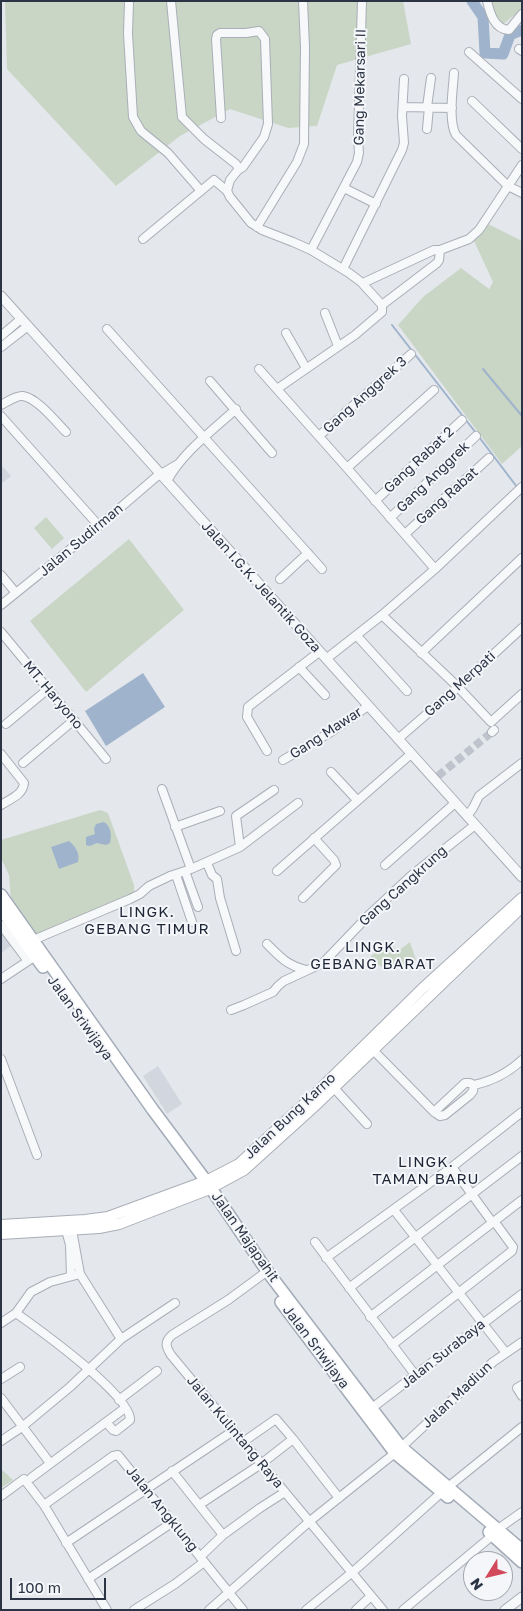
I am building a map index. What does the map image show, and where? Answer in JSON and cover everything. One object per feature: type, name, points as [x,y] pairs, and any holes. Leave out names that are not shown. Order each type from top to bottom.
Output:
[{"type":"main road","points":[[1,895],[29,941]]},
{"type":"main road","name":"Jalan Bung Karno","points":[[1,1225],[98,1224],[120,1214],[205,1186],[249,1156],[315,1100],[522,898]]},
{"type":"main road","points":[[315,1100],[334,1088],[373,1050],[418,1000],[522,907]]},
{"type":"main road","name":"Jalan Sriwijaya","points":[[1,909],[29,941],[37,960],[205,1186],[262,1275],[299,1319],[398,1450],[495,1532],[522,1562]]},
{"type":"main road","name":"Jalan Majapahit","points":[[205,1186],[267,1270],[299,1319]]},
{"type":"main road","points":[[1,1234],[69,1230],[98,1224]]},
{"type":"main road","points":[[495,1532],[522,1550]]},
{"type":"street","points":[[128,1],[133,117],[141,131],[168,153],[201,191]]},
{"type":"street","points":[[171,1],[182,117],[200,135],[236,164],[238,169]]},
{"type":"street","points":[[257,227],[297,162],[304,144],[305,46],[303,1]]},
{"type":"street","name":"Gang Mekarsari II","points":[[310,250],[344,188],[357,162],[359,153],[362,1]]},
{"type":"street","points":[[487,1],[492,18],[498,26],[505,30],[512,27],[522,14]]},
{"type":"street","points":[[221,118],[217,35],[220,33],[261,32],[265,38],[268,124],[266,132],[242,167],[238,169],[229,182],[229,194]]},
{"type":"street","points":[[469,52],[522,99]]},
{"type":"street","points":[[454,73],[453,130],[508,186],[522,193]]},
{"type":"street","points":[[427,129],[431,78]]},
{"type":"street","points":[[343,269],[400,157],[404,142],[402,116],[404,79]]},
{"type":"street","points":[[472,101],[522,149]]},
{"type":"street","points":[[404,106],[452,108]]},
{"type":"street","points":[[362,283],[434,250],[440,250],[469,239],[476,234],[522,165]]},
{"type":"street","points":[[143,239],[214,180],[229,194],[251,223],[310,250],[343,269],[362,283],[382,305],[382,312],[379,316],[277,389]]},
{"type":"street","points":[[344,188],[376,204]]},
{"type":"street","points":[[382,305],[437,263],[440,250]]},
{"type":"street","name":"Jalan I.G.K. Jelantik Goza","points":[[1,296],[410,754],[436,778],[455,803],[522,877]]},
{"type":"street","points":[[325,313],[338,346]]},
{"type":"street","points":[[1,336],[24,323]]},
{"type":"street","points":[[1,347],[24,323]]},
{"type":"street","points":[[107,329],[322,569]]},
{"type":"street","points":[[286,333],[306,368]]},
{"type":"street","name":"Gang Anggrek 3","points":[[319,436],[411,354]]},
{"type":"street","points":[[259,369],[435,569]]},
{"type":"street","points":[[210,381],[272,453]]},
{"type":"street","points":[[348,468],[434,390]]},
{"type":"street","points":[[1,405],[16,397],[23,396],[33,400],[66,432]]},
{"type":"street","name":"Jalan Sudirman","points":[[1,605],[99,526],[164,477],[236,409]]},
{"type":"street","points":[[1,416],[99,526]]},
{"type":"street","name":"Gang Rabat 2","points":[[375,501],[462,420]]},
{"type":"street","name":"Gang Anggrek","points":[[390,518],[476,436]]},
{"type":"street","name":"Gang Rabat","points":[[405,534],[489,458]]},
{"type":"street","points":[[326,659],[357,636],[435,569],[520,490]]},
{"type":"street","points":[[280,579],[308,553]]},
{"type":"street","points":[[421,652],[522,558]]},
{"type":"street","points":[[1,575],[16,593]]},
{"type":"street","points":[[382,615],[458,686],[492,722],[522,694]]},
{"type":"street","name":"Gang Merpati","points":[[398,739],[522,628]]},
{"type":"street","name":"MT. Haryono","points":[[1,632],[106,758]]},
{"type":"street","points":[[357,636],[407,691]]},
{"type":"street","points":[[267,751],[250,723],[246,710],[252,703],[319,652]]},
{"type":"street","points":[[299,667],[325,695]]},
{"type":"street","points":[[6,724],[48,689]]},
{"type":"street","name":"Gang Mawar","points":[[283,760],[331,732],[368,706]]},
{"type":"street","points":[[23,763],[74,720]]},
{"type":"street","points":[[1,754],[24,783],[24,786],[19,793],[1,804]]},
{"type":"street","points":[[277,870],[410,754]]},
{"type":"street","points":[[467,816],[479,796],[522,763]]},
{"type":"street","points":[[331,772],[357,800]]},
{"type":"street","points":[[162,789],[198,907]]},
{"type":"street","points":[[236,849],[236,816],[274,790]]},
{"type":"street","points":[[29,941],[130,899],[140,894],[149,886],[236,849],[298,803]]},
{"type":"street","points":[[385,865],[455,803]]},
{"type":"street","points":[[175,827],[220,811]]},
{"type":"street","name":"Gang Cangkrung","points":[[231,1010],[272,992],[279,984],[322,963],[412,875],[475,824]]},
{"type":"street","points":[[303,898],[336,865],[334,860],[314,838]]},
{"type":"street","points":[[207,862],[212,875],[217,879],[220,898],[236,951]]},
{"type":"street","points":[[176,875],[192,922]]},
{"type":"street","points":[[1,924],[37,960],[1,979]]},
{"type":"street","points":[[267,944],[282,960],[306,970]]},
{"type":"street","points":[[373,1050],[440,1116],[445,1115],[473,1091],[474,1085],[489,1082],[522,1060]]},
{"type":"street","points":[[1,1059],[38,1155]]},
{"type":"street","points":[[334,1088],[367,1124]]},
{"type":"street","points":[[326,1258],[452,1167],[522,1112]]},
{"type":"street","points":[[349,1288],[522,1156]]},
{"type":"street","points":[[392,1345],[460,1293],[513,1249],[452,1167]]},
{"type":"street","points":[[370,1317],[522,1200]]},
{"type":"street","points":[[394,1210],[506,1353]]},
{"type":"street","points":[[69,1230],[74,1242],[80,1274],[121,1339]]},
{"type":"street","points":[[69,1230],[71,1276]]},
{"type":"street","points":[[315,1242],[416,1376]]},
{"type":"street","points":[[1,1323],[16,1314],[31,1292],[50,1282],[80,1274]]},
{"type":"street","name":"Jalan Kulintang Raya","points":[[262,1275],[228,1300],[172,1335],[166,1342],[166,1348],[233,1431],[353,1571],[383,1610]]},
{"type":"street","name":"Jalan Surabaya","points":[[368,1411],[522,1294]]},
{"type":"street","points":[[1,1441],[22,1427],[90,1369],[121,1339],[176,1303]]},
{"type":"street","points":[[16,1314],[90,1369],[119,1400],[130,1418],[118,1430],[113,1430],[106,1422]]},
{"type":"street","name":"Jalan Madiun","points":[[209,1610],[310,1521],[398,1450],[493,1362],[522,1342]]},
{"type":"street","points":[[1,1379],[20,1367]]},
{"type":"street","points":[[119,1400],[158,1371]]},
{"type":"street","points":[[522,1385],[517,1388],[522,1396]]},
{"type":"street","points":[[1,1398],[50,1463]]},
{"type":"street","points":[[31,1478],[125,1408]]},
{"type":"street","points":[[243,1442],[276,1419],[339,1498]]},
{"type":"street","points":[[306,1610],[445,1490],[522,1427]]},
{"type":"street","points":[[66,1542],[233,1431]]},
{"type":"street","points":[[200,1505],[262,1464],[293,1439]]},
{"type":"street","name":"Jalan Angklung","points":[[44,1504],[115,1455],[120,1456],[243,1610]]},
{"type":"street","points":[[172,1471],[222,1535]]},
{"type":"street","points":[[1,1496],[24,1479],[44,1504],[108,1610]]},
{"type":"street","points":[[134,1610],[174,1584],[202,1559],[222,1535],[285,1492]]},
{"type":"street","points":[[403,1610],[495,1532],[522,1512]]},
{"type":"street","points":[[88,1579],[173,1522]]},
{"type":"street","points":[[356,1610],[371,1596]]},
{"type":"street","points":[[505,1610],[522,1597]]},
{"type":"shaded area","points":[[1,465],[11,476],[1,484]]},
{"type":"shaded area","points":[[1,931],[12,945],[1,953]]},
{"type":"shaded area","points":[[158,1066],[182,1104],[167,1114],[143,1076]]},
{"type":"green space","points":[[5,1],[403,1],[411,44],[337,65],[317,126],[288,128],[230,109],[180,136],[116,186],[7,69]]},
{"type":"green space","points":[[482,1],[522,1],[522,9],[497,29]]},
{"type":"green space","points":[[486,223],[522,241],[522,446],[502,464],[398,325],[423,297],[461,268],[489,289],[493,282],[474,241]]},
{"type":"green space","points":[[46,517],[64,538],[52,549],[34,528]]},
{"type":"green space","points":[[129,539],[184,610],[86,692],[30,621]]},
{"type":"green space","points":[[100,810],[108,813],[134,885],[134,893],[36,937],[23,914],[11,901],[9,875],[1,858],[1,840]]},
{"type":"green space","points":[[388,941],[398,951],[410,942],[416,960],[386,969],[368,959]]},
{"type":"green space","points":[[1,1469],[13,1480],[1,1488]]},
{"type":"water","points":[[143,673],[165,707],[106,746],[85,711]]},
{"type":"water","points":[[104,822],[110,831],[110,843],[106,845],[97,843],[90,846],[86,845],[86,837],[95,834],[96,824]]},
{"type":"water","points":[[69,841],[77,850],[78,862],[59,869],[51,847]]},
{"type":"waterway","points":[[472,1],[483,17],[485,53],[503,54],[510,35],[522,30]]},
{"type":"waterway","points":[[392,325],[476,433]]},
{"type":"waterway","points":[[483,369],[522,416]]},
{"type":"waterway","points":[[479,437],[517,487]]},
{"type":"tunnel","points":[[438,776],[492,732]]},
{"type":"district","name":"LINGK. GEBANG TIMUR","points":[[147,920]]},
{"type":"district","name":"LINGK. GEBANG BARAT","points":[[373,956]]},
{"type":"district","name":"LINGK. TAMAN BARU","points":[[426,1170]]}]
